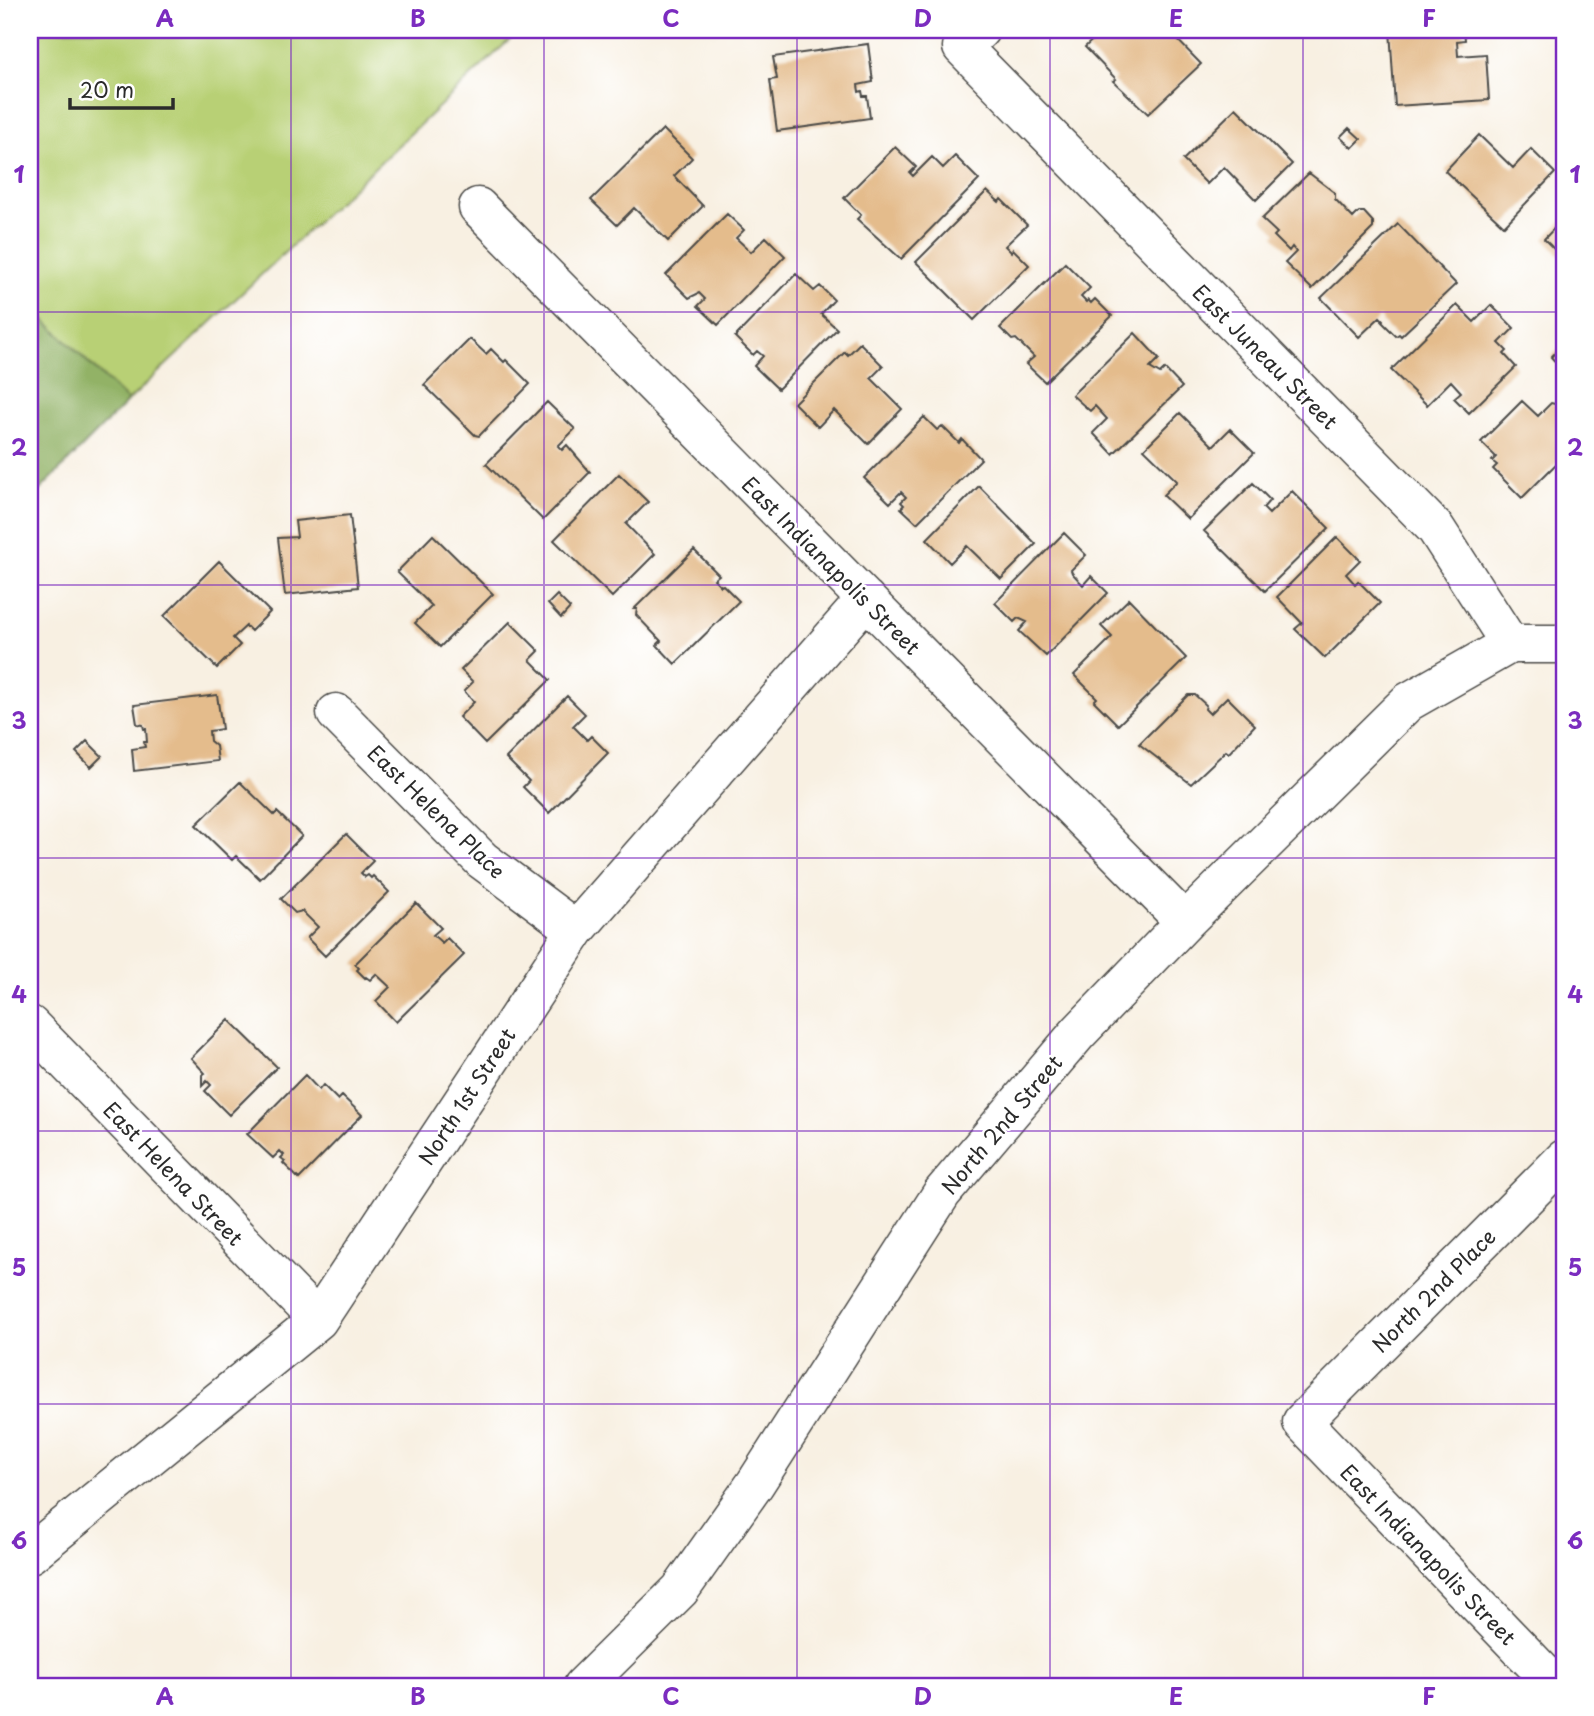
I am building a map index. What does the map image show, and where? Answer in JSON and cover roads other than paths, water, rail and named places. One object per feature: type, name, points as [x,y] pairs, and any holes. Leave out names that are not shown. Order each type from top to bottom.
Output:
[{"type":"street","name":"East Juneau Street","points":[[971,38],[1436,529],[1510,644]]},
{"type":"street","name":"East Indianapolis Street","points":[[478,208],[1185,922]]},
{"type":"street","name":"North 1st Street","points":[[30,1554],[318,1320],[576,930],[866,599]]},
{"type":"street","points":[[1510,644],[1564,644]]},
{"type":"street","name":"North 2nd Street","points":[[583,1686],[680,1590],[755,1484],[942,1194],[1078,1033],[1185,922],[1408,702],[1510,644]]},
{"type":"street","name":"East Helena Place","points":[[336,713],[482,860],[576,930]]},
{"type":"street","name":"East Helena Street","points":[[30,1025],[318,1320]]},
{"type":"street","name":"North 2nd Place","points":[[1302,1422],[1564,1159]]},
{"type":"street","name":"East Indianapolis Street","points":[[1302,1422],[1556,1686]]}]
